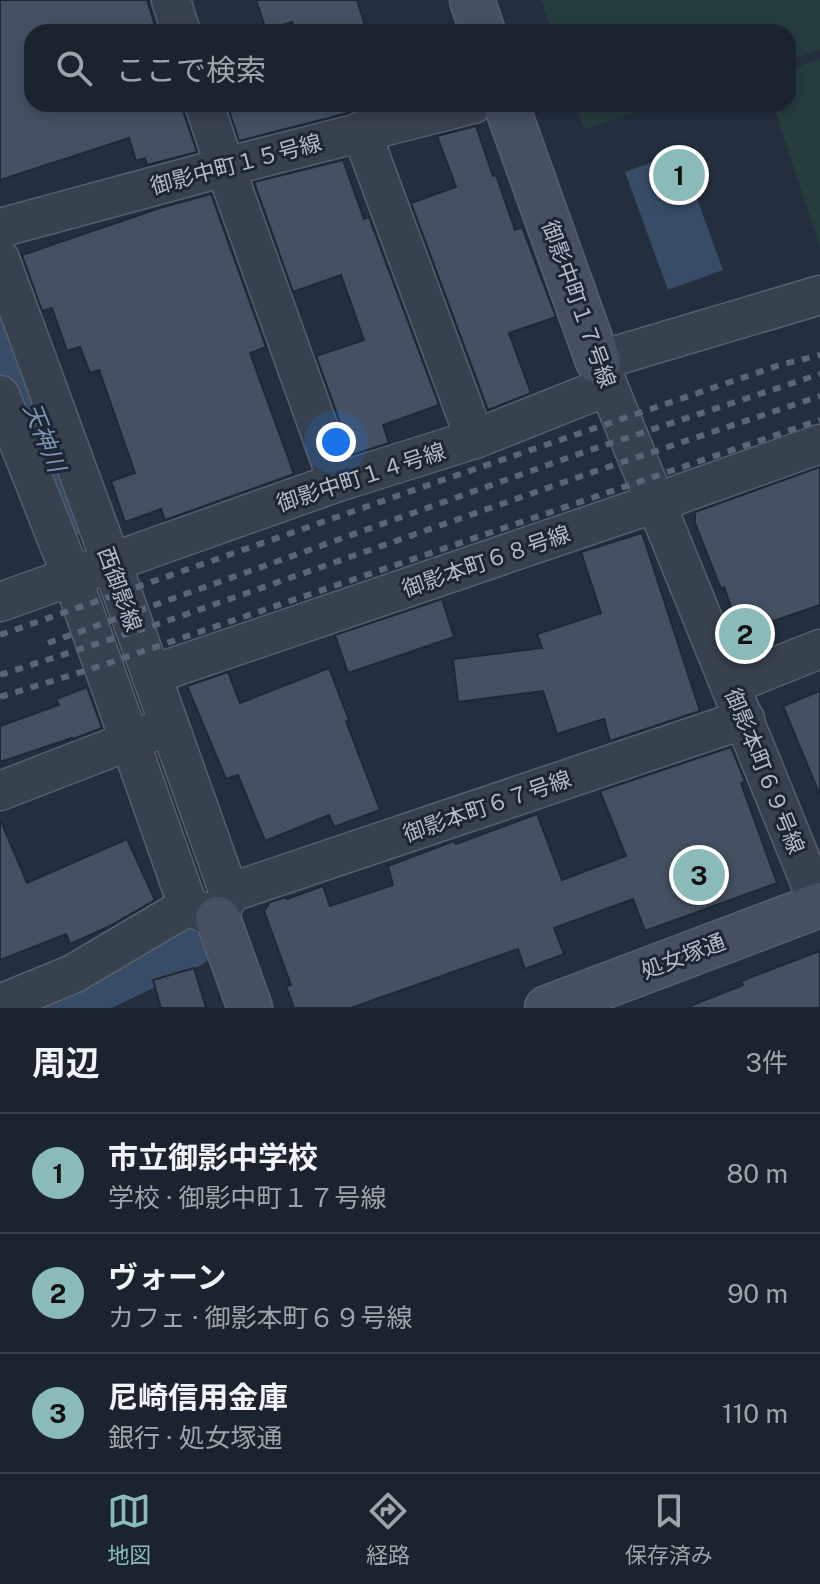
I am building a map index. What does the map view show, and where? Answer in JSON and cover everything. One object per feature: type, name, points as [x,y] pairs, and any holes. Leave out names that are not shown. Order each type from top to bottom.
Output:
[{"type":"street","points":[[171,0],[178,24]]},
{"type":"street","points":[[472,0],[480,24]]},
{"type":"street","points":[[207,112],[338,482]]},
{"type":"street","name":"御影中町１５号線","points":[[0,228],[440,112]]},
{"type":"street","name":"御影中町１７号線","points":[[509,112],[603,374],[655,503]]},
{"type":"street","points":[[361,131],[475,439]]},
{"type":"street","name":"西御影線","points":[[0,259],[169,726],[212,906]]},
{"type":"street","name":"御影中町１４号線","points":[[0,602],[338,482],[475,439],[603,374],[820,295]]},
{"type":"street","name":"西御影線","points":[[0,395],[72,577],[129,741],[212,906],[250,1008]]},
{"type":"street","name":"御影本町６８号線","points":[[151,675],[820,444]]},
{"type":"street","name":"御影本町６９号線","points":[[655,503],[820,906]]},
{"type":"street","points":[[730,685],[820,649]]},
{"type":"street","name":"御影本町６７号線","points":[[0,1004],[73,974],[212,906],[745,719]]},
{"type":"street","points":[[0,791],[169,726]]},
{"type":"street","name":"処女塚通","points":[[547,1008],[820,906]]},
{"type":"green space","points":[[541,0],[820,0],[820,50],[796,58],[796,24],[549,24]]},
{"type":"green space","points":[[820,59],[820,247],[776,112],[796,112],[796,67]]},
{"type":"green space","points":[[579,112],[636,112],[585,129]]},
{"type":"water","points":[[680,152],[723,270],[668,290],[625,172]]},
{"type":"building","points":[[0,0],[147,0],[154,24],[24,24],[24,112],[183,112],[197,152],[147,165],[145,158],[136,161],[129,138],[0,180]]},
{"type":"building","points":[[256,0],[357,0],[364,24],[292,22],[264,24]]},
{"type":"building","points":[[230,112],[352,112],[239,141]]},
{"type":"building","points":[[476,126],[515,230],[522,227],[556,317],[509,333],[531,393],[488,410],[411,203],[456,187],[437,136]]},
{"type":"building","points":[[343,160],[364,219],[369,217],[439,405],[383,425],[389,443],[352,455],[316,356],[364,340],[341,275],[293,292],[254,182]]},
{"type":"building","points":[[211,194],[266,347],[250,353],[294,474],[165,520],[161,509],[125,522],[111,481],[135,473],[99,370],[90,373],[80,347],[67,351],[52,308],[42,311],[22,255]]},
{"type":"building","points":[[820,467],[820,605],[773,621],[776,629],[743,640],[724,587],[721,589],[695,523],[695,512]]},
{"type":"building","points":[[642,533],[700,711],[610,741],[604,719],[557,734],[543,691],[458,702],[453,659],[542,648],[537,634],[601,613],[581,552]]},
{"type":"building","points":[[442,599],[454,637],[348,673],[335,635]]},
{"type":"building","points":[[329,668],[380,810],[334,827],[329,815],[265,841],[238,775],[226,779],[187,686],[228,672],[240,703]]},
{"type":"building","points":[[87,687],[102,728],[0,762],[0,726],[59,705],[56,699]]},
{"type":"building","points":[[820,691],[820,792],[819,793],[783,706]]},
{"type":"building","points":[[731,747],[777,883],[645,931],[633,899],[554,928],[564,954],[525,969],[518,949],[351,1008],[294,1008],[286,986],[291,985],[264,911],[270,902],[323,886],[330,906],[393,885],[388,866],[537,814],[562,880],[626,856],[600,791]]},
{"type":"building","points":[[0,819],[27,883],[127,839],[155,900],[110,926],[70,944],[66,934],[0,960]]},
{"type":"building","points":[[820,951],[820,1008],[690,1008],[743,985],[741,981]]},
{"type":"building","points":[[194,968],[206,1008],[161,1008],[153,980]]},
{"type":"waterway","name":"天神川","points":[[0,325],[73,504]]},
{"type":"waterway","name":"天神川","points":[[40,1008],[186,938]]},
{"type":"railway","points":[[0,635],[434,483],[780,365],[820,355]]},
{"type":"railway","points":[[48,643],[587,451],[820,374]]},
{"type":"railway","points":[[0,675],[161,623],[820,396]]},
{"type":"railway","points":[[0,697],[91,669],[820,420]]},
{"type":"place","name":"市立御影中学校","points":[[679,175]]},
{"type":"place","name":"ヴォーン","points":[[745,634]]},
{"type":"place","name":"尼崎信用金庫","points":[[699,875]]}]
